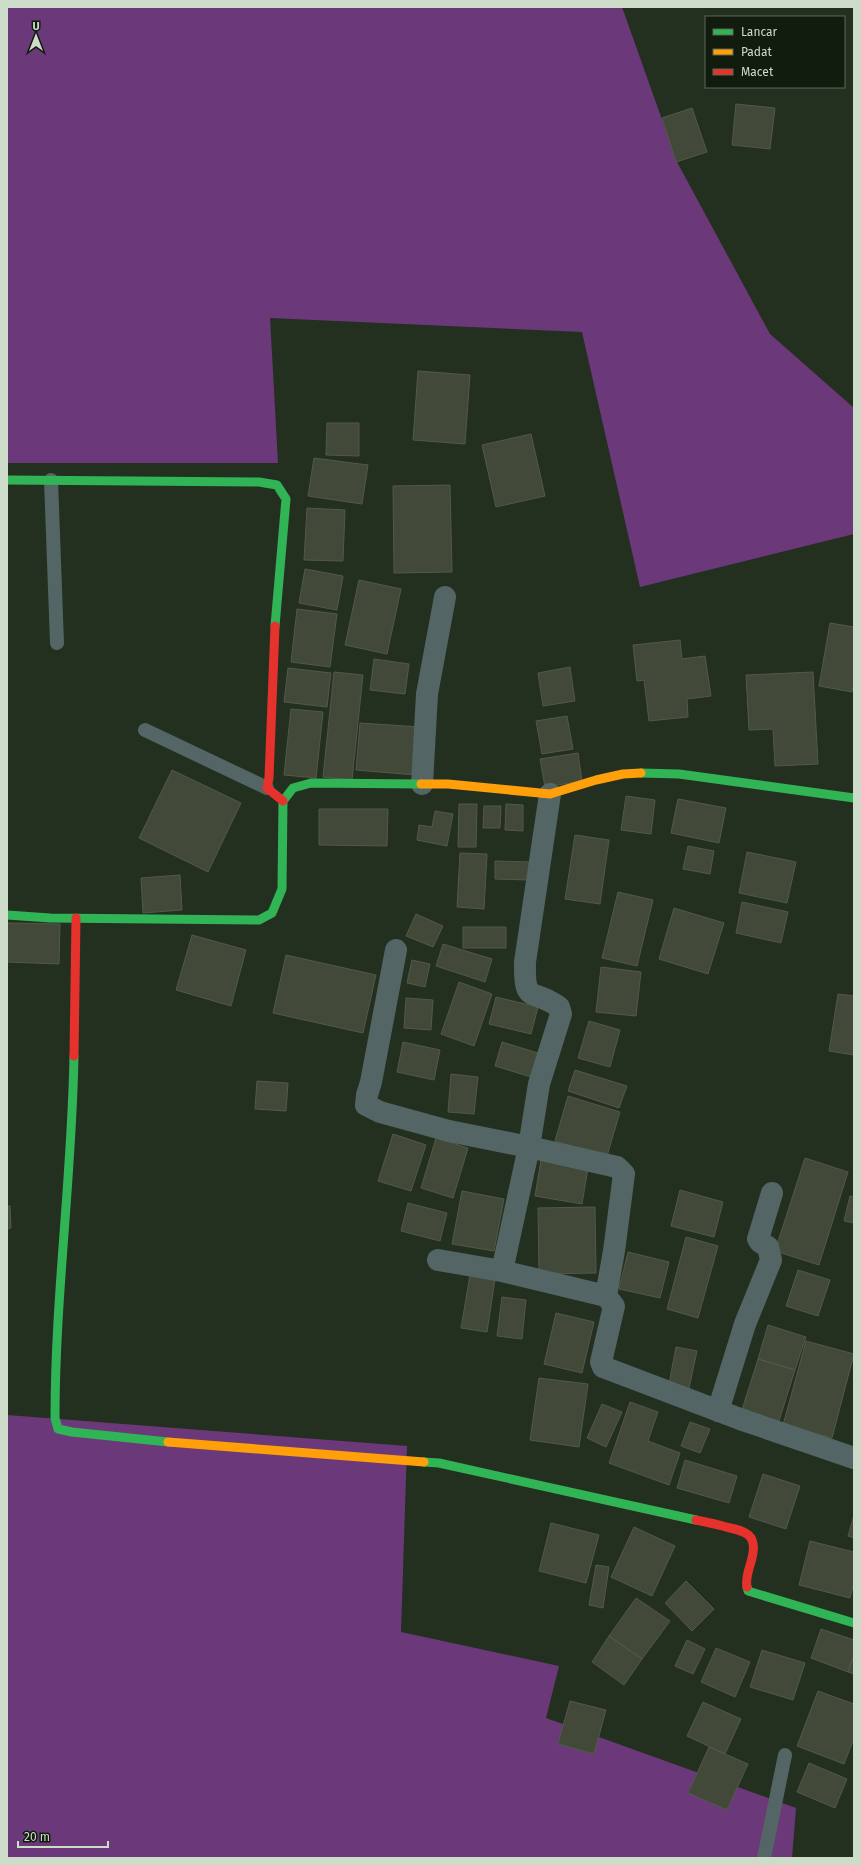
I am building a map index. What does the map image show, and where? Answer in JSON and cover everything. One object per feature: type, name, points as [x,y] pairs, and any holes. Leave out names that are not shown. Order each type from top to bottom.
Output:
[{"type":"street","points":[[7,480],[259,482],[277,485],[286,499],[275,622],[269,778],[267,788],[283,801]]},
{"type":"street","points":[[422,784],[427,694],[445,596]]},
{"type":"street","points":[[7,915],[76,918],[240,921],[259,920],[272,913],[282,889],[283,801],[293,788],[311,783],[448,784],[550,794],[596,780],[623,774],[650,772],[679,774],[854,798]]},
{"type":"street","points":[[502,1271],[529,1146],[539,1084],[561,1014],[559,1007],[554,1003],[533,996],[526,989],[524,979],[525,962],[550,794]]},
{"type":"street","points":[[76,918],[73,1108],[61,1269],[55,1398],[55,1418],[58,1428],[72,1432],[181,1443],[439,1463],[746,1531],[751,1535],[755,1551],[748,1574],[746,1587],[748,1591],[854,1623]]},
{"type":"street","points":[[396,950],[366,1105],[380,1112],[449,1131],[529,1146],[617,1167],[624,1174],[614,1251],[606,1296]]},
{"type":"street","points":[[718,1411],[746,1324],[771,1260],[768,1247],[758,1239],[772,1193]]},
{"type":"street","points":[[438,1260],[502,1271],[606,1296],[614,1306],[602,1362],[603,1367],[718,1411],[854,1458]]},
{"type":"lane","points":[[51,480],[57,643]]},
{"type":"lane","points":[[145,730],[267,788]]},
{"type":"lane","points":[[764,1858],[785,1755]]},
{"type":"shaded area","points":[[7,7],[622,7],[677,162],[770,334],[854,408],[854,534],[640,587],[582,332],[270,318],[278,463],[7,463]]},
{"type":"shaded area","points":[[7,1415],[407,1446],[401,1632],[559,1666],[546,1718],[796,1808],[792,1858],[7,1858]]},
{"type":"building","points":[[736,104],[775,108],[770,149],[732,145]]},
{"type":"building","points":[[692,108],[707,152],[676,162],[662,118]]},
{"type":"building","points":[[418,371],[470,375],[465,444],[413,440]]},
{"type":"building","points":[[327,423],[359,423],[359,456],[326,455]]},
{"type":"building","points":[[531,434],[545,496],[496,507],[482,445]]},
{"type":"building","points":[[314,458],[368,465],[362,504],[308,496]]},
{"type":"building","points":[[450,485],[452,572],[394,573],[393,486]]},
{"type":"building","points":[[307,508],[345,510],[343,561],[304,560]]},
{"type":"building","points":[[305,569],[343,576],[337,610],[299,603]]},
{"type":"building","points":[[359,580],[401,589],[387,654],[345,645]]},
{"type":"building","points":[[297,609],[337,614],[330,667],[291,662]]},
{"type":"building","points":[[830,623],[854,627],[854,683],[852,692],[819,686]]},
{"type":"building","points":[[680,640],[682,659],[705,656],[711,696],[687,699],[688,717],[649,721],[644,680],[637,681],[633,645]]},
{"type":"building","points":[[374,659],[409,664],[405,694],[370,690]]},
{"type":"building","points":[[570,667],[575,701],[543,706],[538,673]]},
{"type":"building","points":[[288,668],[331,673],[327,707],[284,702]]},
{"type":"building","points":[[334,672],[363,675],[352,780],[323,777]]},
{"type":"building","points":[[813,672],[818,764],[775,766],[773,729],[749,730],[746,675]]},
{"type":"building","points":[[291,709],[323,712],[316,778],[284,775]]},
{"type":"building","points":[[567,716],[573,749],[542,754],[536,721]]},
{"type":"building","points":[[360,723],[420,727],[416,775],[356,770]]},
{"type":"building","points":[[578,753],[582,781],[545,787],[540,759]]},
{"type":"building","points":[[172,770],[241,803],[208,872],[139,838]]},
{"type":"building","points":[[626,796],[655,800],[651,834],[621,830]]},
{"type":"building","points":[[678,799],[726,808],[719,843],[671,833]]},
{"type":"building","points":[[459,804],[477,804],[476,847],[458,847]]},
{"type":"building","points":[[506,804],[523,805],[523,831],[505,830]]},
{"type":"building","points":[[484,806],[501,806],[500,828],[483,828]]},
{"type":"building","points":[[319,809],[388,809],[387,846],[319,845]]},
{"type":"building","points":[[435,811],[453,814],[447,846],[417,840],[419,825],[432,827]]},
{"type":"building","points":[[575,835],[609,840],[600,904],[565,899]]},
{"type":"building","points":[[688,846],[714,851],[710,874],[683,869]]},
{"type":"building","points":[[747,852],[796,862],[787,903],[739,893]]},
{"type":"building","points":[[460,853],[487,854],[484,909],[457,907]]},
{"type":"building","points":[[495,861],[531,862],[530,880],[495,879]]},
{"type":"building","points":[[180,875],[182,910],[143,913],[141,878]]},
{"type":"building","points":[[618,892],[653,900],[637,966],[602,958]]},
{"type":"building","points":[[742,902],[788,912],[781,943],[736,933]]},
{"type":"building","points":[[674,908],[724,923],[708,974],[659,959]]},
{"type":"building","points":[[416,914],[443,926],[433,947],[406,936]]},
{"type":"building","points":[[7,923],[60,924],[59,964],[7,962]]},
{"type":"building","points":[[463,927],[506,927],[506,948],[463,948]]},
{"type":"building","points":[[192,935],[246,950],[231,1006],[176,990]]},
{"type":"building","points":[[443,944],[492,959],[485,982],[436,966]]},
{"type":"building","points":[[286,955],[376,975],[363,1033],[273,1013]]},
{"type":"building","points":[[412,960],[430,964],[425,987],[407,983]]},
{"type":"building","points":[[601,967],[641,972],[636,1016],[596,1012]]},
{"type":"building","points":[[459,982],[492,994],[474,1046],[441,1034]]},
{"type":"building","points":[[838,994],[854,996],[854,1055],[829,1051]]},
{"type":"building","points":[[496,997],[538,1007],[531,1034],[489,1024]]},
{"type":"building","points":[[406,998],[433,1000],[431,1030],[404,1028]]},
{"type":"building","points":[[589,1021],[620,1030],[610,1067],[578,1058]]},
{"type":"building","points":[[403,1042],[440,1050],[434,1080],[397,1072]]},
{"type":"building","points":[[502,1042],[538,1053],[531,1077],[495,1066]]},
{"type":"building","points":[[575,1070],[627,1086],[619,1108],[568,1091]]},
{"type":"building","points":[[451,1074],[478,1077],[474,1114],[448,1112]]},
{"type":"building","points":[[257,1081],[288,1083],[286,1111],[255,1109]]},
{"type":"building","points":[[568,1096],[620,1112],[607,1156],[555,1141]]},
{"type":"building","points":[[393,1134],[426,1145],[411,1191],[378,1181]]},
{"type":"building","points":[[436,1138],[468,1148],[453,1198],[421,1188]]},
{"type":"building","points":[[805,1158],[848,1172],[819,1265],[775,1251]]},
{"type":"building","points":[[541,1160],[588,1168],[582,1204],[535,1196]]},
{"type":"building","points":[[680,1190],[723,1202],[714,1237],[671,1226]]},
{"type":"building","points":[[462,1191],[504,1199],[494,1251],[452,1244]]},
{"type":"building","points":[[850,1196],[854,1197],[854,1223],[844,1221]]},
{"type":"building","points":[[408,1203],[447,1213],[440,1241],[401,1231]]},
{"type":"building","points":[[7,1206],[10,1206],[11,1228],[7,1229]]},
{"type":"building","points":[[595,1207],[596,1273],[539,1274],[538,1208]]},
{"type":"building","points":[[686,1237],[718,1246],[698,1318],[667,1309]]},
{"type":"building","points":[[628,1252],[669,1262],[660,1298],[619,1289]]},
{"type":"building","points":[[798,1270],[830,1280],[818,1316],[786,1306]]},
{"type":"building","points":[[470,1275],[495,1279],[487,1332],[461,1328]]},
{"type":"building","points":[[502,1297],[526,1300],[522,1339],[497,1336]]},
{"type":"building","points":[[556,1313],[594,1322],[582,1373],[544,1364]]},
{"type":"building","points":[[768,1325],[806,1337],[795,1370],[758,1359]]},
{"type":"building","points":[[806,1341],[854,1354],[832,1438],[783,1425]]},
{"type":"building","points":[[676,1347],[697,1351],[689,1388],[669,1384]]},
{"type":"building","points":[[758,1359],[795,1370],[778,1424],[741,1413]]},
{"type":"building","points":[[539,1378],[588,1384],[579,1447],[530,1440]]},
{"type":"building","points":[[630,1402],[658,1412],[648,1441],[680,1453],[669,1485],[609,1463]]},
{"type":"building","points":[[602,1404],[622,1412],[606,1447],[587,1438]]},
{"type":"building","points":[[690,1422],[710,1429],[700,1453],[681,1446]]},
{"type":"building","points":[[685,1460],[737,1476],[729,1503],[677,1488]]},
{"type":"building","points":[[763,1474],[800,1486],[786,1529],[749,1517]]},
{"type":"building","points":[[854,1515],[854,1538],[848,1536]]},
{"type":"building","points":[[551,1523],[599,1535],[586,1583],[539,1571]]},
{"type":"building","points":[[634,1527],[675,1546],[652,1596],[611,1577]]},
{"type":"building","points":[[810,1541],[854,1552],[854,1582],[850,1598],[799,1585]]},
{"type":"building","points":[[596,1565],[609,1567],[603,1608],[589,1605]]},
{"type":"building","points":[[686,1581],[714,1609],[692,1631],[665,1603]]},
{"type":"building","points":[[636,1598],[670,1621],[642,1659],[609,1636]]},
{"type":"building","points":[[821,1629],[854,1640],[854,1655],[848,1672],[811,1658]]},
{"type":"building","points":[[609,1636],[642,1659],[624,1685],[592,1662]]},
{"type":"building","points":[[687,1640],[705,1649],[693,1674],[675,1666]]},
{"type":"building","points":[[716,1648],[750,1662],[735,1697],[701,1682]]},
{"type":"building","points":[[762,1650],[805,1663],[793,1700],[750,1687]]},
{"type":"building","points":[[854,1655],[854,1674],[848,1672]]},
{"type":"building","points":[[818,1691],[854,1704],[854,1738],[844,1764],[797,1746]]},
{"type":"building","points":[[570,1701],[606,1710],[594,1754],[558,1744]]},
{"type":"building","points":[[703,1702],[741,1719],[725,1754],[687,1736]]},
{"type":"building","points":[[709,1747],[748,1764],[727,1810],[688,1793]]},
{"type":"building","points":[[809,1763],[847,1779],[835,1808],[797,1792]]},
{"type":"traffic: fast","points":[[7,480],[259,482],[277,485],[286,499],[275,626]]},
{"type":"traffic: fast","points":[[641,773],[679,774],[854,798]]},
{"type":"traffic: fast","points":[[7,915],[50,918],[259,920],[272,913],[282,889],[283,801],[293,788],[311,783],[421,784]]},
{"type":"traffic: fast","points":[[74,1056],[73,1101],[60,1282],[55,1418],[58,1429],[72,1432],[168,1442]]},
{"type":"traffic: fast","points":[[424,1462],[439,1463],[696,1520]]},
{"type":"traffic: fast","points":[[747,1587],[748,1591],[854,1623]]},
{"type":"traffic: slow","points":[[421,784],[448,784],[550,794],[596,780],[623,774],[641,773]]},
{"type":"traffic: slow","points":[[168,1442],[424,1462]]},
{"type":"traffic: jam","points":[[275,626],[269,778],[267,788],[283,801]]},
{"type":"traffic: jam","points":[[74,1056],[76,918]]},
{"type":"traffic: jam","points":[[696,1520],[739,1530],[748,1535],[753,1544],[753,1550],[747,1576],[747,1587]]}]
